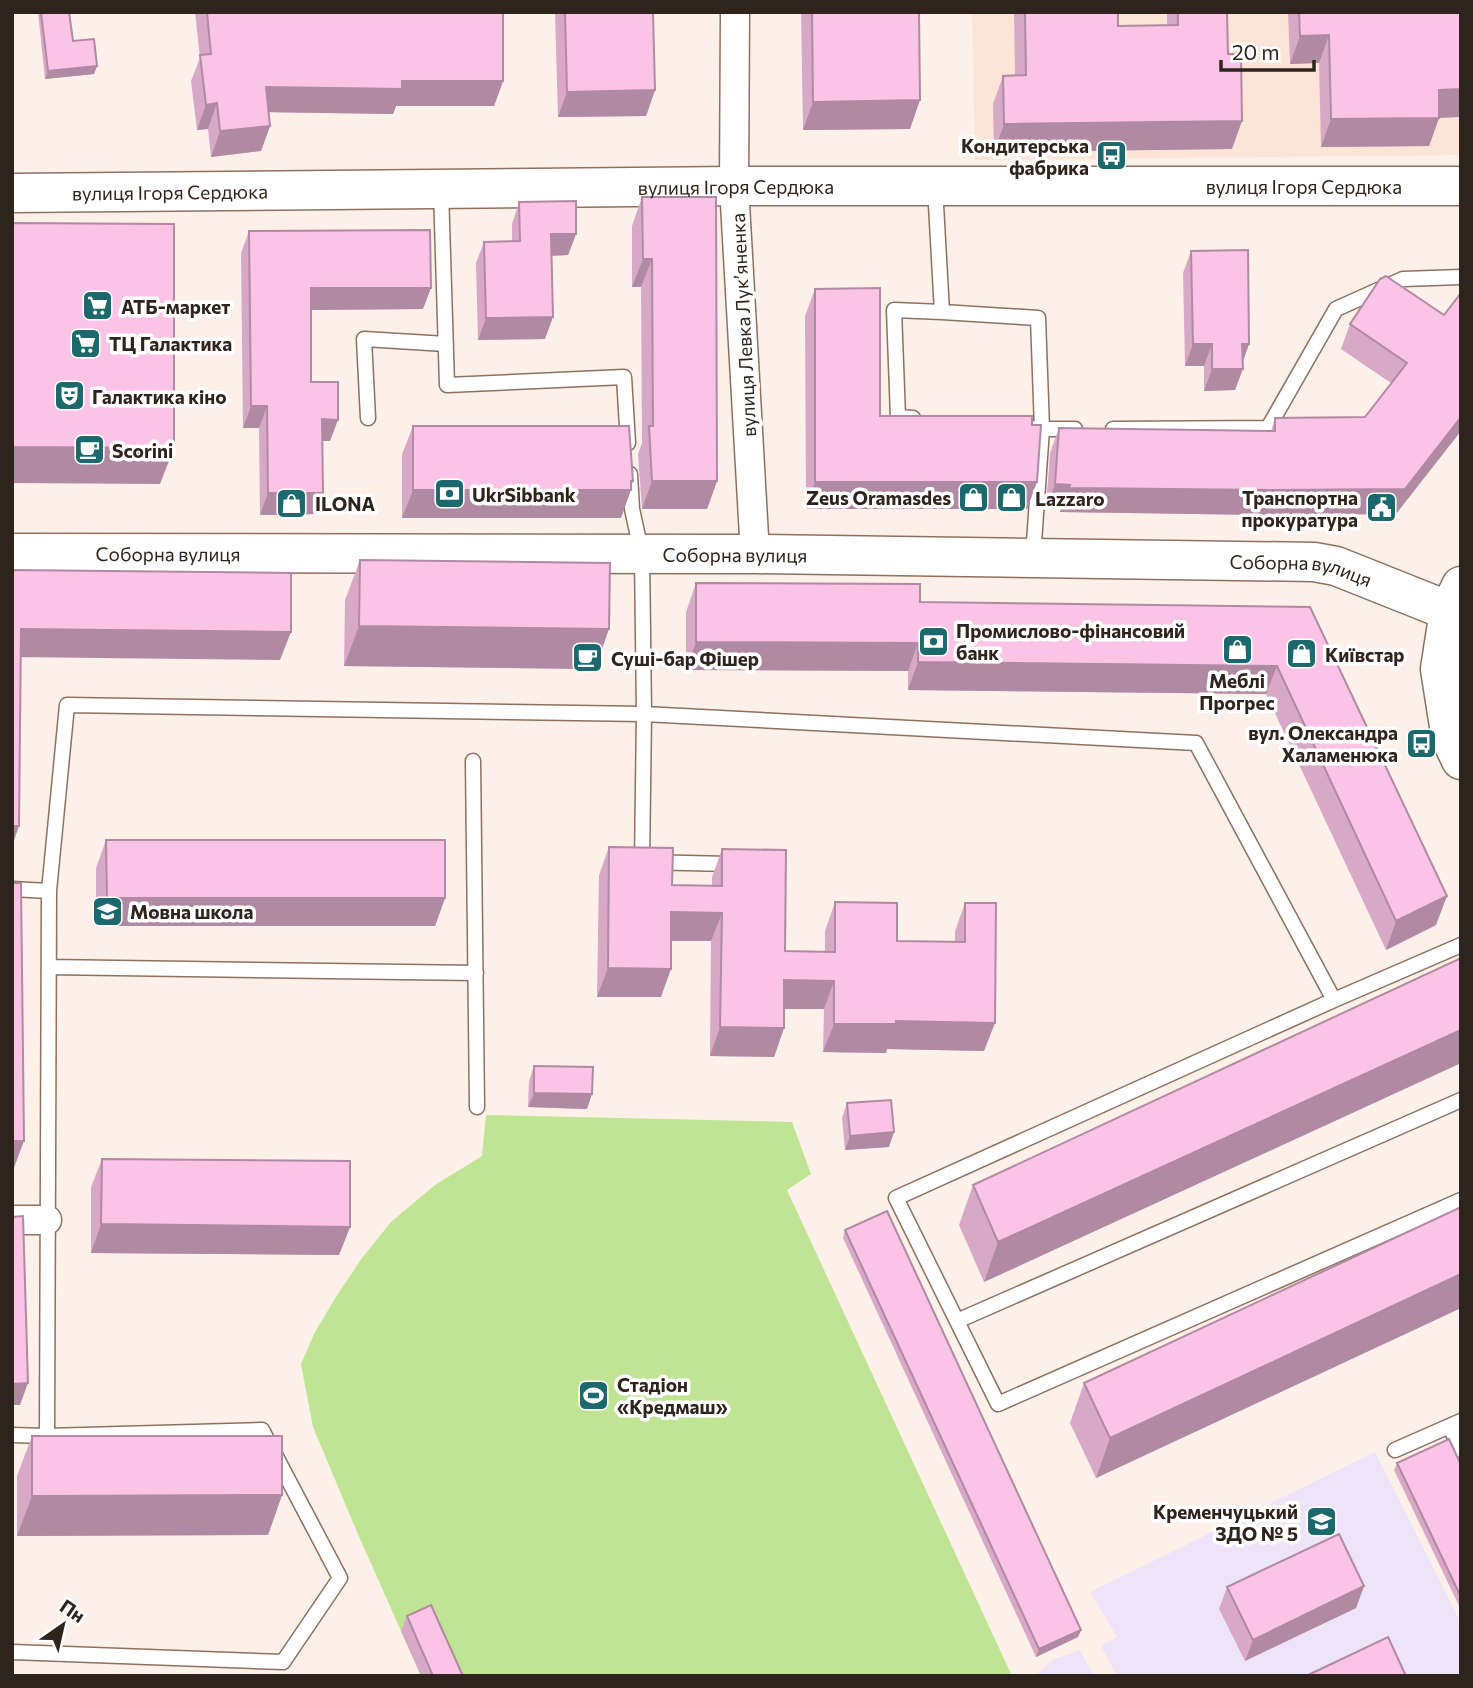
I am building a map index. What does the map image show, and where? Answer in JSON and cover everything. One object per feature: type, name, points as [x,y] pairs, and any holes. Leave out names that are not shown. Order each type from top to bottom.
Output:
[{"type":"main road","name":"вулиця Ігоря Сердюка","points":[[12,193],[734,186],[1461,186]]},
{"type":"main road","name":"Соборна вулиця","points":[[12,553],[755,554],[1314,562],[1455,599]]},
{"type":"main road","points":[[1455,599],[1440,669],[1451,739],[1461,760]]},
{"type":"street","name":"вулиця Левка Лукʼяненка","points":[[735,12],[734,186],[755,554]]},
{"type":"street","points":[[12,1220],[47,1220]]},
{"type":"lane","points":[[935,186],[942,312]]},
{"type":"lane","points":[[441,189],[447,385],[624,376],[632,509],[642,555],[642,862],[730,863]]},
{"type":"lane","points":[[1002,426],[1042,429],[1268,428],[1336,309],[1403,279],[1461,277]]},
{"type":"lane","points":[[924,419],[898,417],[894,310],[1038,318],[1042,429],[1033,558]]},
{"type":"lane","points":[[368,418],[364,339],[446,344]]},
{"type":"lane","points":[[47,1436],[49,891],[67,705],[644,714],[1196,743],[1334,1000]]},
{"type":"lane","points":[[473,761],[477,1107]]},
{"type":"lane","points":[[12,890],[49,891]]},
{"type":"lane","points":[[1461,945],[896,1198],[998,1404],[1461,1200]]},
{"type":"lane","points":[[49,967],[476,973]]},
{"type":"lane","points":[[957,1321],[1461,1100]]},
{"type":"lane","points":[[1395,1450],[1455,1424],[1461,1450]]},
{"type":"lane","points":[[12,1435],[262,1430],[340,1578],[283,1662],[12,1652]]},
{"type":"shaded area","points":[[972,12],[1461,12],[1461,155],[975,160]]},
{"type":"shaded area","name":"Кременчуцький ЗДО № 5","points":[[1375,1452],[1461,1623],[1461,1676],[1114,1676],[1116,1674],[1101,1646],[1117,1637],[1090,1592]]},
{"type":"shaded area","points":[[1080,1650],[1094,1676],[1035,1676],[1052,1660]]},
{"type":"green space","name":"Стадіон «Кредмаш»","points":[[486,1115],[792,1122],[811,1174],[787,1190],[1012,1676],[421,1676],[313,1427],[301,1364],[315,1332],[336,1297],[391,1222],[435,1185],[482,1156]]},
{"type":"building","points":[[41,12],[69,12],[73,41],[94,39],[97,66],[48,71]]},
{"type":"building","points":[[207,12],[503,12],[503,81],[402,81],[402,89],[266,87],[270,126],[220,131],[217,103],[206,105],[200,55],[211,54]]},
{"type":"building","points":[[565,12],[653,12],[655,90],[567,92]]},
{"type":"building","points":[[812,12],[919,12],[920,100],[813,102]]},
{"type":"building","points":[[1025,12],[1118,12],[1118,26],[1178,25],[1178,12],[1227,12],[1228,54],[1241,54],[1242,121],[1004,124],[1003,76],[1026,75]]},
{"type":"building","points":[[1299,12],[1461,12],[1461,89],[1439,90],[1439,118],[1331,119],[1329,35],[1300,36]]},
{"type":"building","points":[[642,197],[716,197],[717,481],[652,481],[649,426],[653,426],[652,259],[643,259]]},
{"type":"building","points":[[576,201],[576,234],[551,234],[553,317],[486,318],[484,242],[520,241],[519,202]]},
{"type":"building","name":"ТЦ Галактика","points":[[12,223],[174,224],[174,448],[12,447]]},
{"type":"building","points":[[430,230],[431,288],[311,288],[311,382],[338,382],[338,420],[322,419],[323,493],[268,493],[267,406],[251,406],[249,231]]},
{"type":"building","points":[[1248,250],[1249,344],[1242,344],[1243,369],[1212,369],[1212,344],[1193,344],[1191,251]]},
{"type":"building","points":[[1386,276],[1444,315],[1461,293],[1461,417],[1405,489],[1069,488],[1070,485],[1055,484],[1059,428],[1275,431],[1275,418],[1365,417],[1407,363],[1350,324],[1380,279]]},
{"type":"building","points":[[880,288],[880,416],[1032,416],[1032,425],[1041,425],[1037,482],[815,482],[815,289]]},
{"type":"building","points":[[413,426],[629,426],[633,481],[631,490],[413,490]]},
{"type":"building","points":[[360,560],[610,563],[609,629],[359,626]]},
{"type":"building","points":[[12,570],[291,573],[291,632],[21,629],[19,826],[12,826]]},
{"type":"building","points":[[696,583],[920,584],[920,602],[1310,607],[1447,896],[1396,921],[1277,666],[918,662],[918,643],[696,642]]},
{"type":"building","points":[[106,840],[445,840],[445,898],[107,898]]},
{"type":"building","points":[[609,847],[673,848],[672,885],[722,886],[722,849],[786,850],[785,951],[835,952],[835,902],[897,903],[897,941],[965,942],[965,903],[996,903],[995,1023],[896,1021],[896,1024],[834,1024],[834,981],[784,980],[784,1028],[720,1027],[722,913],[671,912],[671,969],[608,968]]},
{"type":"building","points":[[12,883],[21,883],[24,1141],[12,1141]]},
{"type":"building","points":[[1461,958],[1461,1030],[998,1242],[973,1185]]},
{"type":"building","points":[[534,1066],[593,1067],[592,1094],[534,1093]]},
{"type":"building","points":[[891,1100],[894,1132],[850,1136],[847,1103]]},
{"type":"building","points":[[102,1159],[350,1161],[350,1227],[101,1224]]},
{"type":"building","points":[[1461,1207],[1461,1274],[1110,1438],[1084,1383]]},
{"type":"building","points":[[887,1211],[1081,1630],[1039,1649],[845,1230]]},
{"type":"building","points":[[23,1216],[28,1383],[12,1384],[12,1217]]},
{"type":"building","points":[[32,1436],[282,1436],[282,1495],[32,1496]]},
{"type":"building","points":[[1449,1439],[1461,1465],[1461,1597],[1397,1463]]},
{"type":"building","points":[[1339,1534],[1364,1586],[1253,1640],[1227,1587]]},
{"type":"building","points":[[431,1605],[463,1676],[433,1676],[407,1616]]},
{"type":"building","points":[[1388,1637],[1406,1676],[1306,1676]]},
{"type":"place","name":"Кондитерська фабрика","points":[[1112,156]]},
{"type":"place","name":"АТБ-маркет","points":[[98,306]]},
{"type":"place","name":"ТЦ Галактика","points":[[86,343]]},
{"type":"place","name":"Галактика кіно","points":[[69,396]]},
{"type":"place","name":"Scorini","points":[[89,450]]},
{"type":"place","name":"UkrSibbank","points":[[449,494]]},
{"type":"place","name":"Zeus Oramasdes","points":[[974,497]]},
{"type":"place","name":"Lazzaro","points":[[1012,498]]},
{"type":"place","name":"ILONA","points":[[292,503]]},
{"type":"place","name":"Транспортна прокуратура","points":[[1381,508]]},
{"type":"place","name":"Промислово-фінансовий банк","points":[[933,641]]},
{"type":"place","name":"Меблі Прогрес","points":[[1237,649]]},
{"type":"place","name":"Київстар","points":[[1302,654]]},
{"type":"place","name":"Суші-бар Фішер","points":[[588,658]]},
{"type":"place","name":"вул. Олександра Халаменюка","points":[[1421,743]]},
{"type":"place","name":"Мовна школа","points":[[107,911]]},
{"type":"place","name":"Стадіон «Кредмаш»","points":[[594,1395]]},
{"type":"place","name":"Кременчуцький ЗДО № 5","points":[[1321,1522]]}]
